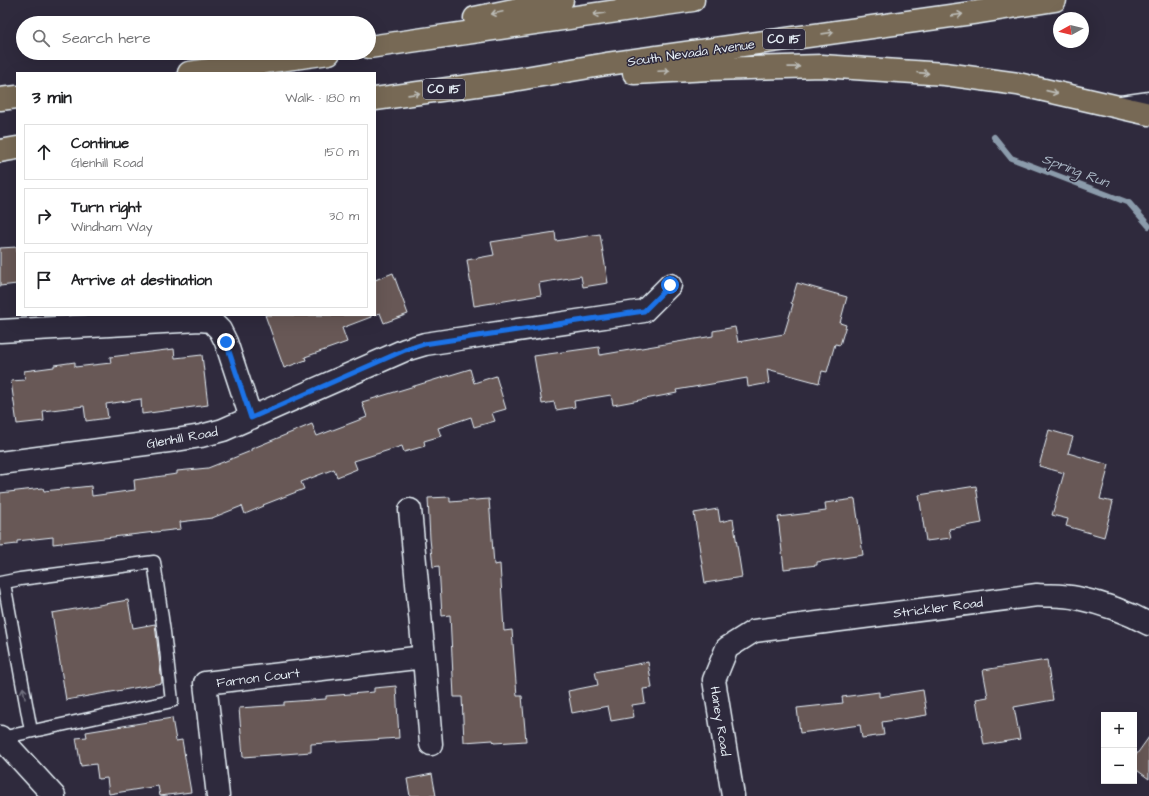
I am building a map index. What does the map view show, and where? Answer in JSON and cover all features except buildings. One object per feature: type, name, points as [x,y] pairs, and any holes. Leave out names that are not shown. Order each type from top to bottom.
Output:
[{"type":"highway","points":[[376,39],[562,0]]},
{"type":"highway","points":[[376,46],[693,0]]},
{"type":"highway","name":"South Nevada Avenue","points":[[376,99],[1054,0]]},
{"type":"highway","points":[[244,65],[269,60]]},
{"type":"highway","points":[[196,72],[279,60]]},
{"type":"highway","points":[[513,80],[710,69],[822,66],[952,75],[1018,84],[1149,114]]},
{"type":"highway","points":[[0,99],[16,97]]},
{"type":"highway","points":[[0,151],[16,148]]},
{"type":"street","name":"Glenhill Road","points":[[0,462],[201,436],[223,430],[405,350],[424,344],[644,311],[670,285]]},
{"type":"street","points":[[0,331],[200,320],[212,321],[220,330],[226,342],[251,418]]},
{"type":"street","points":[[410,510],[432,744]]},
{"type":"street","name":"Strickler Road","points":[[727,648],[754,631],[1037,595],[1076,598],[1108,607],[1149,624]]},
{"type":"street","name":"Haney Road","points":[[727,648],[714,680],[733,796]]},
{"type":"street","name":"Farnon Court","points":[[218,796],[205,683],[424,657]]},
{"type":"street","points":[[0,737],[54,796]]},
{"type":"lane","points":[[1106,104],[1149,98]]},
{"type":"lane","points":[[0,737],[31,731],[172,701],[154,562],[20,579],[2,583],[31,731]]},
{"type":"waterway","name":"Spring Run","points":[[994,137],[1011,158],[1129,203],[1149,226]]},
{"type":"route","points":[[226,342],[251,418],[405,350],[424,344],[644,311],[670,285]]}]
